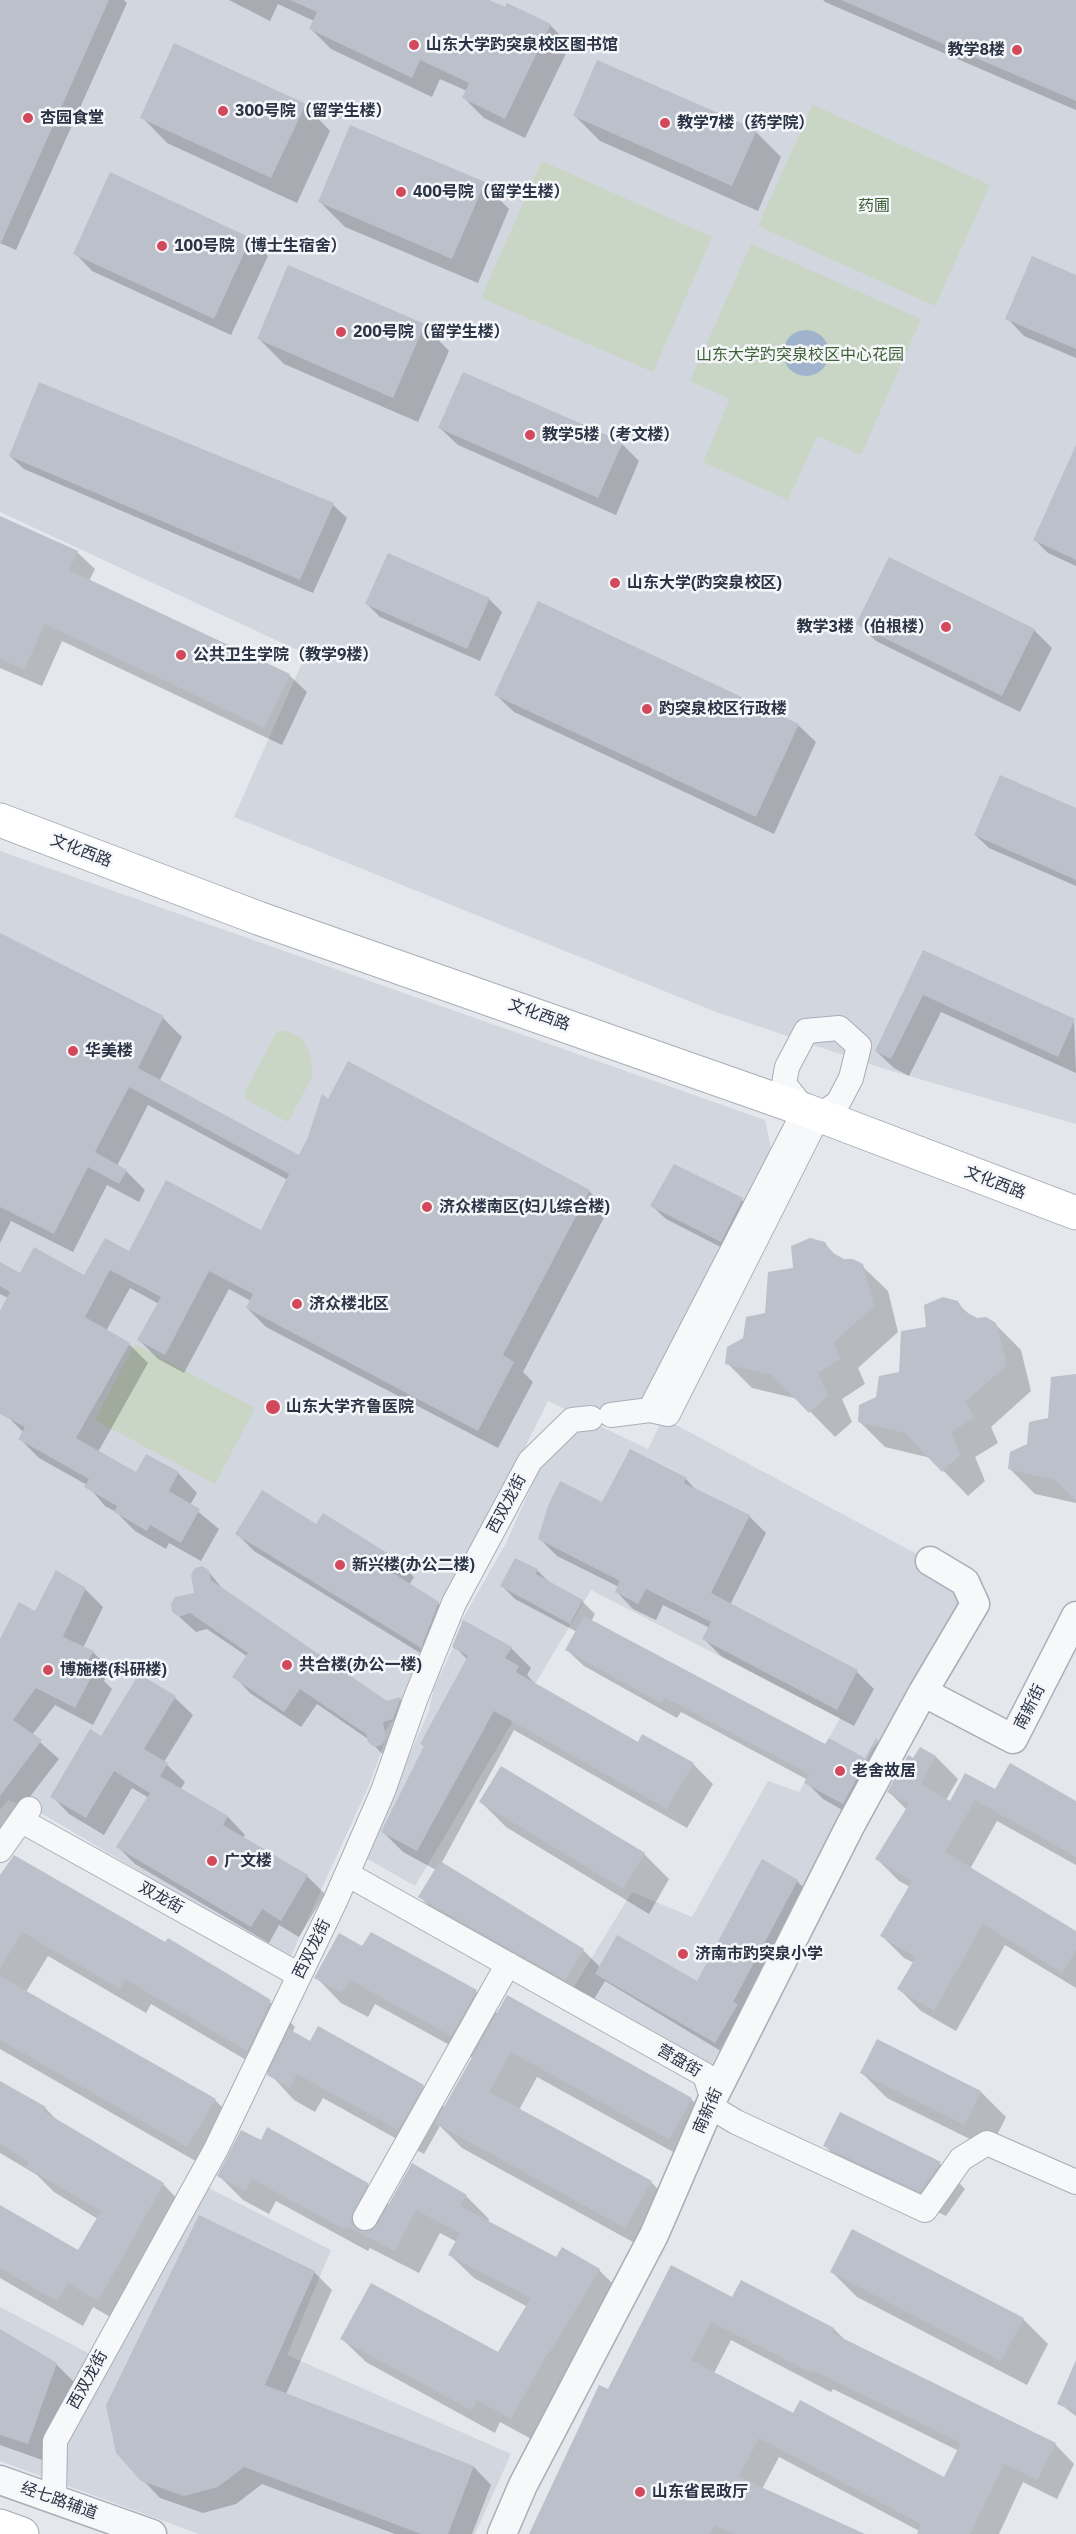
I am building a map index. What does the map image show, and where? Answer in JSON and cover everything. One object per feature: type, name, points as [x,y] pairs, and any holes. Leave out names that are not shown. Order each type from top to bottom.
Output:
[{"type":"main road","name":"文化西路","points":[[0,820],[258,918],[826,1105],[1076,1213]]},
{"type":"main road","points":[[0,2526],[22,2534]]},
{"type":"street","name":"西双龙街","points":[[54,2499],[55,2441],[216,2149],[347,1874],[383,1791],[415,1700],[454,1603],[530,1461],[572,1420],[650,1410],[826,1105],[860,1046],[839,1027],[806,1031],[785,1075],[826,1105]]},
{"type":"street","name":"南新街","points":[[502,2534],[523,2485],[654,2235],[714,2096],[850,1826],[923,1692],[975,1604],[965,1582],[930,1561]]},
{"type":"street","name":"南新街","points":[[923,1692],[1013,1739],[1076,1616]]},
{"type":"street","name":"双龙街","points":[[0,1850],[26,1815],[299,1975]]},
{"type":"street","name":"营盘街","points":[[347,1874],[705,2075],[714,2096],[716,2110],[736,2122],[925,2210],[961,2159],[987,2143],[1076,2182]]},
{"type":"street","points":[[365,2218],[508,1964]]},
{"type":"street","name":"经七路辅道","points":[[0,2480],[153,2534]]},
{"type":"shaded area","name":"山东大学(趵突泉校区)","points":[[0,0],[1076,0],[1076,1124],[888,1070],[716,1012],[234,817],[306,654],[0,512]]},
{"type":"shaded area","name":"山东大学齐鲁医院","points":[[0,851],[765,1120],[773,1159],[649,1397],[575,1414],[548,1401],[446,1606],[421,1648],[402,1717],[394,1719],[385,1731],[386,1738],[370,1783],[289,1960],[36,1810],[8,1800],[0,1810]]},
{"type":"shaded area","points":[[663,1418],[930,1561],[975,1604],[849,1808],[709,2069],[572,1990],[632,1892],[692,1917],[768,1781],[799,1792],[840,1718],[591,1590],[415,1886],[364,1857],[429,1711],[434,1687],[459,1636],[462,1620],[505,1545],[546,1454],[587,1420],[648,1449]]},
{"type":"shaded area","points":[[191,2179],[331,2250],[287,2355],[511,2454],[475,2534],[199,2534],[0,2461],[0,2307],[92,2355]]},
{"type":"green space","name":"药圃","points":[[813,105],[990,185],[935,306],[758,226]]},
{"type":"green space","points":[[542,161],[712,237],[653,372],[481,298]]},
{"type":"green space","name":"山东大学趵突泉校区中心花园","points":[[751,244],[921,319],[861,455],[817,436],[788,500],[703,462],[730,399],[690,381]]},
{"type":"green space","points":[[284,1030],[301,1038],[309,1051],[312,1065],[312,1077],[288,1122],[246,1100],[245,1091],[277,1032]]},
{"type":"green space","points":[[135,1344],[255,1408],[215,1484],[95,1420]]},
{"type":"water","points":[[806,330],[815,331],[823,336],[828,344],[828,362],[823,370],[815,375],[806,376],[797,375],[789,370],[784,362],[783,353],[784,344],[789,336],[797,331]]},
{"type":"building","name":"杏园食堂","points":[[0,0],[109,0],[0,245]]},
{"type":"building","name":"山东大学趵突泉校区图书馆","points":[[290,0],[489,0],[505,7],[507,3],[551,24],[505,119],[462,98],[469,83],[420,60],[412,78],[309,29],[317,12]]},
{"type":"building","name":"教学8楼","points":[[841,0],[1076,0],[1076,101]]},
{"type":"building","name":"300号院（留学生楼）","points":[[174,43],[306,104],[271,178],[140,118]]},
{"type":"building","name":"教学7楼（药学院）","points":[[597,60],[757,130],[732,186],[573,116]]},
{"type":"building","name":"400号院（留学生楼）","points":[[350,125],[485,182],[452,259],[318,202]]},
{"type":"building","name":"100号院（博士生宿舍）","points":[[110,172],[251,238],[214,319],[73,254]]},
{"type":"building","points":[[1032,256],[1076,275],[1076,349],[1005,319]]},
{"type":"building","name":"200号院（留学生楼）","points":[[288,265],[425,324],[393,398],[257,339]]},
{"type":"building","name":"教学5楼（考文楼）","points":[[463,372],[623,442],[598,498],[438,428]]},
{"type":"building","points":[[39,382],[334,503],[300,580],[9,456]]},
{"type":"building","points":[[1076,445],[1076,560],[1033,540]]},
{"type":"building","points":[[0,516],[78,551],[69,570],[290,674],[264,728],[45,624],[24,670],[0,659]]},
{"type":"building","points":[[388,553],[490,598],[467,649],[365,604]]},
{"type":"building","name":"教学3楼（伯根楼）","points":[[889,557],[1035,629],[1002,696],[856,624]]},
{"type":"building","name":"趵突泉校区行政楼","points":[[538,601],[799,724],[756,817],[494,695]]},
{"type":"building","points":[[1000,775],[1076,808],[1076,880],[974,835]]},
{"type":"building","points":[[0,933],[164,1016],[138,1068],[299,1155],[308,1137],[322,1094],[328,1099],[348,1061],[590,1190],[503,1355],[514,1362],[478,1431],[246,1308],[253,1294],[209,1271],[165,1355],[137,1340],[161,1297],[110,1270],[85,1317],[130,1343],[76,1438],[136,1472],[146,1454],[179,1472],[169,1491],[200,1509],[181,1543],[150,1525],[147,1531],[114,1512],[117,1506],[84,1487],[89,1479],[18,1439],[25,1427],[0,1414],[0,1311],[10,1292],[0,1286],[0,1262],[20,1273],[34,1247],[84,1275],[105,1238],[129,1251],[166,1180],[261,1230],[289,1174],[129,1087],[95,1152],[127,1170],[119,1184],[88,1167],[54,1234],[0,1207]]},
{"type":"building","points":[[923,950],[1075,1019],[1058,1057],[923,995],[891,1059],[875,1051]]},
{"type":"building","points":[[674,1164],[743,1198],[721,1242],[650,1206]]},
{"type":"building","points":[[810,1238],[825,1242],[831,1252],[844,1259],[853,1259],[863,1264],[874,1306],[834,1342],[840,1359],[818,1373],[828,1396],[809,1413],[772,1375],[725,1364],[727,1347],[743,1338],[746,1317],[765,1313],[768,1272],[793,1268],[791,1246]]},
{"type":"building","points":[[943,1297],[958,1301],[964,1311],[977,1318],[986,1317],[996,1323],[1007,1365],[966,1401],[974,1418],[951,1432],[960,1455],[942,1472],[905,1433],[858,1422],[859,1405],[876,1397],[879,1376],[899,1372],[901,1331],[926,1327],[924,1305]]},
{"type":"building","points":[[1076,1374],[1076,1501],[1055,1480],[1008,1469],[1010,1452],[1027,1444],[1029,1422],[1048,1418],[1051,1377]]},
{"type":"building","points":[[630,1449],[687,1478],[684,1483],[750,1515],[711,1593],[858,1670],[837,1710],[702,1639],[711,1622],[646,1589],[638,1604],[615,1592],[620,1581],[538,1539],[548,1506],[560,1481],[602,1502]]},
{"type":"building","name":"新兴楼(办公二楼)","points":[[262,1490],[316,1524],[323,1513],[397,1559],[390,1571],[439,1602],[421,1648],[235,1534]]},
{"type":"building","points":[[515,1558],[538,1569],[536,1574],[583,1600],[570,1624],[500,1586]]},
{"type":"building","name":"共合楼(办公一楼)","points":[[202,1566],[209,1570],[211,1580],[387,1701],[401,1697],[393,1719],[383,1722],[386,1738],[382,1745],[374,1747],[368,1742],[366,1734],[300,1689],[284,1712],[232,1677],[248,1653],[190,1613],[179,1617],[172,1612],[171,1604],[175,1597],[194,1593],[191,1575],[195,1568]]},
{"type":"building","name":"博施楼(科研楼)","points":[[56,1570],[86,1588],[63,1637],[94,1651],[85,1665],[95,1670],[75,1708],[36,1688],[13,1720],[42,1740],[0,1796],[0,1639],[19,1602],[35,1611]]},
{"type":"building","points":[[584,1616],[825,1744],[829,1738],[865,1758],[876,1738],[878,1739],[843,1804],[804,1783],[809,1774],[664,1697],[661,1703],[565,1650]]},
{"type":"building","points":[[463,1620],[512,1647],[505,1658],[519,1666],[516,1672],[638,1742],[642,1734],[694,1763],[667,1809],[494,1711],[417,1851],[381,1832],[424,1746],[420,1744],[468,1656],[452,1647]]},
{"type":"building","name":"广文楼","points":[[139,1674],[176,1696],[144,1749],[168,1763],[160,1776],[228,1816],[223,1825],[308,1875],[281,1921],[262,1909],[251,1927],[116,1847],[150,1793],[114,1771],[86,1818],[50,1797],[90,1729],[101,1736]]},
{"type":"building","points":[[920,1747],[936,1756],[921,1784],[950,1801],[965,1773],[995,1789],[1010,1763],[1076,1801],[1076,1857],[975,1800],[945,1852],[1076,1931],[1076,1950],[1062,1973],[983,1924],[934,2011],[897,1989],[916,1957],[880,1936],[912,1881],[875,1859],[909,1804],[887,1792],[908,1755],[913,1758]]},
{"type":"building","points":[[501,1766],[645,1853],[623,1889],[479,1802]]},
{"type":"building","points":[[14,1855],[165,1942],[168,1938],[271,2000],[247,2051],[125,1979],[120,1989],[22,1932],[0,1969],[0,1875]]},
{"type":"building","points":[[762,1859],[798,1880],[733,2002],[738,2004],[715,2043],[595,1974],[617,1935],[697,1981]]},
{"type":"building","points":[[440,1861],[584,1949],[565,1980],[418,1897]]},
{"type":"building","points":[[371,1932],[477,1990],[451,2036],[350,1980],[342,1993],[314,1978],[339,1933],[362,1946]]},
{"type":"building","points":[[0,1976],[216,2099],[187,2147],[0,2040]]},
{"type":"building","points":[[507,1995],[692,2098],[669,2140],[511,2052],[489,2092],[652,2181],[625,2228],[435,2123]]},
{"type":"building","points":[[318,2026],[424,2085],[398,2130],[297,2074],[290,2088],[267,2075],[289,2029],[310,2041]]},
{"type":"building","points":[[877,2039],[981,2091],[965,2125],[860,2073]]},
{"type":"building","points":[[0,2081],[46,2107],[43,2111],[164,2183],[98,2301],[68,2283],[57,2301],[0,2268],[0,2205],[78,2250],[101,2211],[26,2167],[29,2162],[0,2144]]},
{"type":"building","points":[[840,2112],[941,2162],[920,2192],[823,2146]]},
{"type":"building","points":[[267,2127],[368,2183],[351,2218],[352,2225],[359,2231],[372,2230],[377,2225],[412,2163],[467,2195],[460,2206],[556,2257],[562,2247],[600,2269],[547,2354],[511,2419],[477,2400],[471,2410],[340,2339],[371,2283],[498,2352],[531,2298],[448,2255],[460,2233],[416,2210],[395,2251],[346,2226],[344,2229],[252,2179],[245,2191],[217,2176],[241,2130],[261,2140]]},
{"type":"building","points":[[199,2215],[315,2271],[265,2385],[474,2466],[448,2534],[421,2534],[244,2467],[218,2487],[184,2496],[141,2481],[116,2453],[106,2405]]},
{"type":"building","points":[[852,2229],[1024,2318],[1001,2361],[830,2272]]},
{"type":"building","points":[[671,2265],[732,2297],[741,2280],[834,2328],[832,2333],[1056,2443],[1037,2480],[1004,2464],[970,2534],[917,2534],[921,2524],[759,2438],[739,2477],[865,2534],[735,2534],[715,2525],[710,2534],[529,2534],[599,2385],[608,2389]],"holes":[[[711,2322],[812,2373],[813,2370],[961,2443],[944,2477],[800,2400],[793,2413],[691,2360]]]},
{"type":"building","points":[[0,2329],[57,2363],[28,2444],[0,2435]]},
{"type":"building","points":[[1076,2360],[1076,2412],[1057,2404]]},
{"type":"place","name":"山东大学趵突泉校区图书馆","points":[[414,45]]},
{"type":"place","name":"教学8楼","points":[[1017,50]]},
{"type":"place","name":"300号院（留学生楼）","points":[[223,111]]},
{"type":"place","name":"杏园食堂","points":[[28,118]]},
{"type":"place","name":"教学7楼（药学院）","points":[[665,123]]},
{"type":"place","name":"400号院（留学生楼）","points":[[401,192]]},
{"type":"place","name":"100号院（博士生宿舍）","points":[[162,246]]},
{"type":"place","name":"200号院（留学生楼）","points":[[341,332]]},
{"type":"place","name":"教学5楼（考文楼）","points":[[530,435]]},
{"type":"place","name":"山东大学(趵突泉校区)","points":[[615,583]]},
{"type":"place","name":"教学3楼（伯根楼）","points":[[946,627]]},
{"type":"place","name":"公共卫生学院（教学9楼）","points":[[181,655]]},
{"type":"place","name":"趵突泉校区行政楼","points":[[647,709]]},
{"type":"place","name":"华美楼","points":[[73,1051]]},
{"type":"place","name":"济众楼南区(妇儿综合楼)","points":[[427,1207]]},
{"type":"place","name":"济众楼北区","points":[[297,1304]]},
{"type":"place","name":"山东大学齐鲁医院","points":[[273,1407]]},
{"type":"place","name":"新兴楼(办公二楼)","points":[[340,1565]]},
{"type":"place","name":"共合楼(办公一楼)","points":[[287,1665]]},
{"type":"place","name":"博施楼(科研楼)","points":[[48,1670]]},
{"type":"place","name":"老舍故居","points":[[840,1771]]},
{"type":"place","name":"广文楼","points":[[212,1861]]},
{"type":"place","name":"济南市趵突泉小学","points":[[683,1954]]},
{"type":"place","name":"山东省民政厅","points":[[640,2492]]}]
